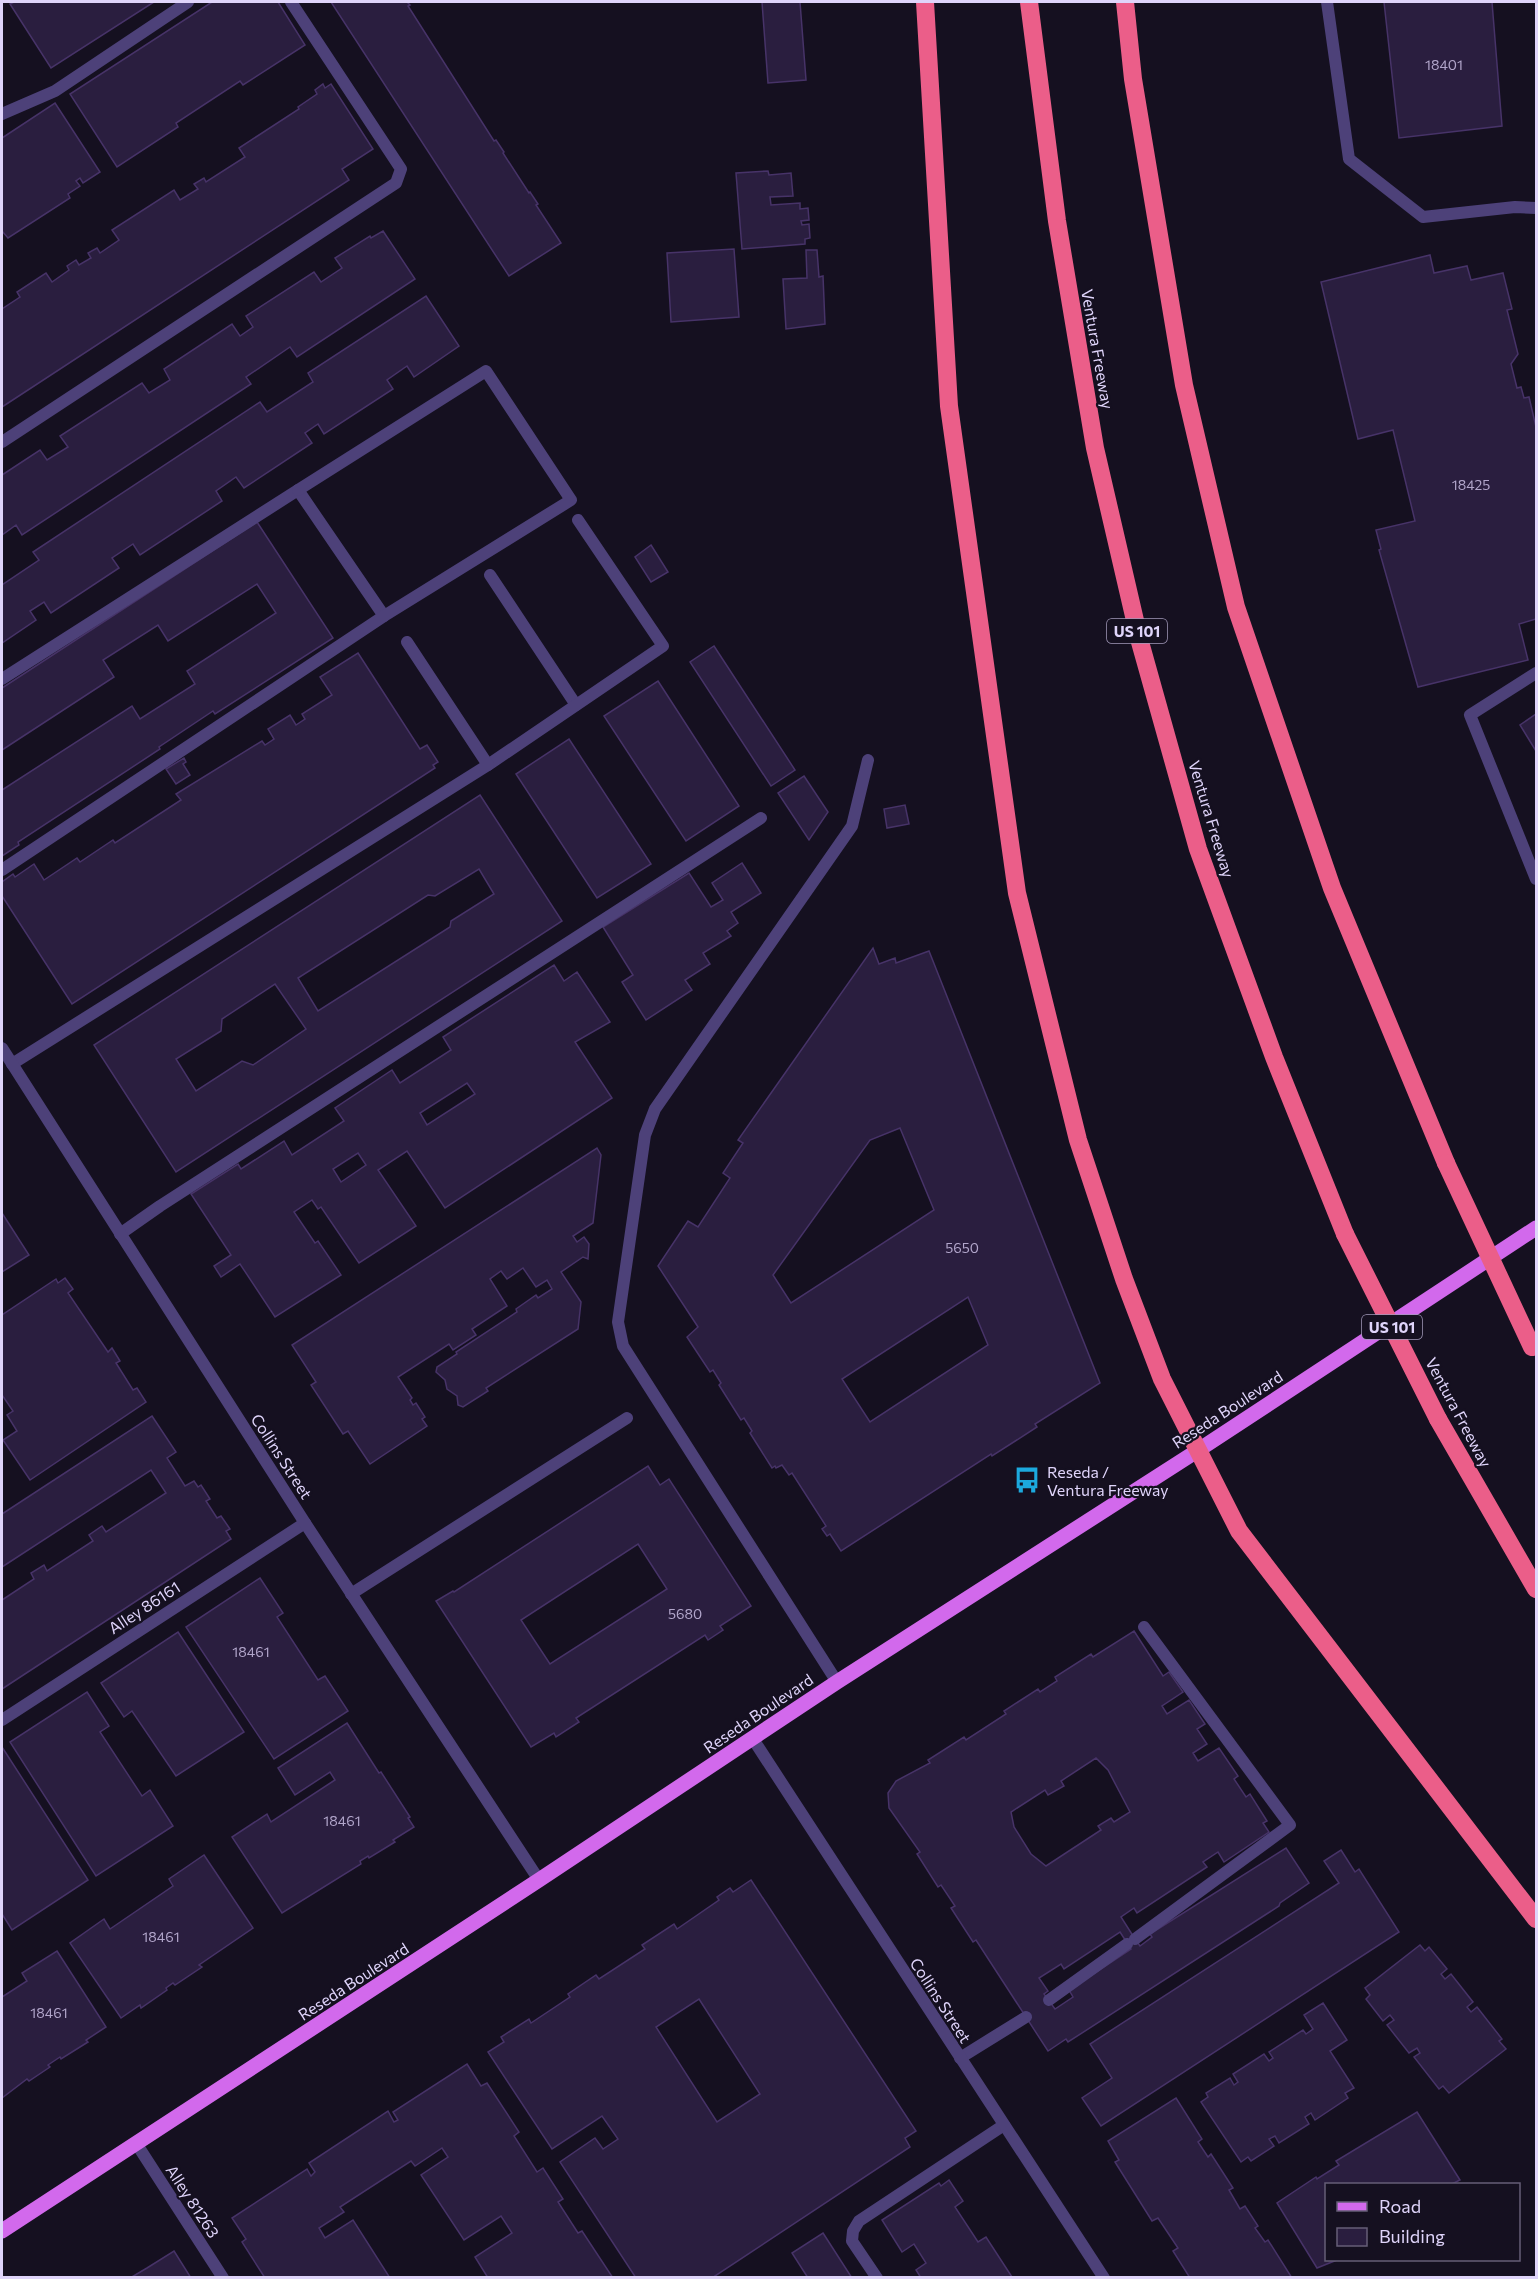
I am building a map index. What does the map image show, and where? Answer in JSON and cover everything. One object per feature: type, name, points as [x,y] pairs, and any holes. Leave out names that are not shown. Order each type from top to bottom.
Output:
[{"type":"highway","points":[[925,2],[949,406],[1017,893],[1078,1140],[1124,1279],[1154,1357],[1197,1451],[1239,1531],[1536,1919]]},
{"type":"highway","name":"Ventura Freeway","points":[[1029,2],[1057,221],[1091,425],[1140,642],[1198,849],[1274,1057],[1345,1234],[1438,1419],[1536,1589]]},
{"type":"highway","points":[[1125,2],[1133,79],[1184,385],[1236,607],[1332,888],[1446,1163],[1534,1351]]},
{"type":"main road","name":"Reseda Boulevard","points":[[2,2231],[837,1682],[1197,1451],[1536,1228]]},
{"type":"street","points":[[2,114],[55,91],[188,2]]},
{"type":"street","points":[[2,442],[396,183],[401,169],[291,2]]},
{"type":"street","points":[[1327,2],[1349,159],[1423,217],[1515,207],[1536,208]]},
{"type":"street","points":[[2,679],[486,371],[571,500],[384,616],[2,870]]},
{"type":"street","points":[[298,490],[384,616]]},
{"type":"street","points":[[12,1064],[488,765],[663,646],[578,520]]},
{"type":"street","points":[[490,575],[576,705]]},
{"type":"street","points":[[407,642],[488,765]]},
{"type":"street","points":[[1536,672],[1470,715],[1536,879]]},
{"type":"street","points":[[837,1682],[623,1346],[618,1322],[645,1135],[655,1108],[852,826],[868,760]]},
{"type":"street","points":[[120,1234],[761,818]]},
{"type":"street","name":"Collins Street","points":[[2,1048],[305,1523],[539,1880]]},
{"type":"street","points":[[351,1594],[627,1418]]},
{"type":"street","name":"Alley 86161","points":[[2,1720],[305,1523]]},
{"type":"street","points":[[1049,2000],[1290,1825],[1144,1627]]},
{"type":"street","name":"Collins Street","points":[[753,1739],[1104,2277]]},
{"type":"street","points":[[960,2058],[1026,2017]]},
{"type":"street","points":[[877,2277],[852,2241],[853,2231],[859,2221],[1004,2126]]},
{"type":"street","name":"Alley 81263","points":[[136,2143],[222,2277]]},
{"type":"building","points":[[14,2],[154,2],[51,68],[10,4]]},
{"type":"building","points":[[212,2],[278,2],[305,45],[243,85],[240,81],[176,123],[178,127],[117,167],[70,94]]},
{"type":"building","points":[[331,2],[407,2],[410,5],[408,6],[494,141],[496,140],[538,204],[536,205],[561,243],[509,276]]},
{"type":"building","points":[[762,2],[800,2],[806,80],[768,83]]},
{"type":"building","points":[[1384,2],[1492,2],[1502,126],[1399,138]]},
{"type":"building","points":[[323,84],[325,88],[331,84],[373,149],[342,169],[349,180],[2,407],[2,309],[20,297],[17,292],[46,273],[52,282],[69,270],[67,266],[76,260],[79,265],[91,258],[88,253],[97,248],[100,253],[119,240],[112,230],[174,190],[180,200],[198,189],[194,184],[204,178],[206,182],[245,157],[239,148],[299,109],[298,107],[317,94],[315,90]]},
{"type":"building","points":[[55,103],[100,172],[83,183],[80,178],[76,181],[80,186],[68,194],[70,198],[8,238],[2,231],[2,138]]},
{"type":"building","points":[[768,171],[769,175],[791,173],[793,196],[770,197],[771,205],[800,203],[800,209],[808,208],[809,220],[801,221],[802,225],[809,224],[810,238],[805,239],[805,244],[742,249],[736,173]]},
{"type":"building","points":[[383,231],[415,279],[297,357],[290,347],[246,377],[251,384],[22,535],[16,525],[2,535],[2,475],[40,450],[47,460],[68,447],[60,436],[142,383],[149,393],[170,380],[164,369],[232,324],[240,336],[253,327],[246,316],[314,272],[321,282],[342,268],[335,258],[370,236],[371,238]]},
{"type":"building","points":[[734,249],[739,317],[671,322],[667,253]]},
{"type":"building","points":[[806,250],[817,250],[819,277],[823,276],[825,324],[786,329],[783,279],[807,278]]},
{"type":"building","points":[[1430,255],[1434,273],[1467,266],[1471,280],[1503,273],[1512,309],[1507,310],[1518,354],[1511,364],[1517,388],[1521,387],[1524,398],[1529,397],[1536,427],[1536,619],[1519,624],[1528,660],[1418,687],[1379,550],[1381,549],[1376,530],[1415,521],[1393,430],[1358,439],[1321,282]]},
{"type":"building","points":[[426,296],[459,346],[414,377],[407,366],[387,380],[393,389],[324,434],[318,424],[305,433],[312,443],[244,488],[236,477],[216,491],[222,501],[140,555],[133,544],[112,558],[119,568],[51,613],[44,602],[30,611],[36,620],[2,643],[2,585],[39,560],[33,552],[260,402],[267,412],[313,382],[308,373]]},
{"type":"building","points":[[257,522],[333,638],[215,714],[213,711],[159,747],[160,749],[18,842],[19,845],[2,856],[2,790],[132,706],[140,719],[195,684],[187,671],[276,613],[257,584],[168,641],[158,625],[103,660],[114,677],[2,750],[2,688]]},
{"type":"building","points":[[651,545],[668,572],[651,582],[635,557]]},
{"type":"building","points":[[714,646],[795,770],[771,786],[690,662]]},
{"type":"building","points":[[358,653],[420,749],[427,745],[438,762],[433,765],[435,768],[72,1004],[2,896],[2,882],[13,874],[15,877],[34,864],[44,880],[77,858],[80,862],[113,840],[115,843],[181,800],[176,794],[262,741],[265,745],[274,739],[268,729],[290,715],[296,725],[305,719],[302,714],[332,695],[320,677]]},
{"type":"building","points":[[658,681],[739,806],[686,841],[604,716]]},
{"type":"building","points":[[1536,714],[1536,751],[1520,725]]},
{"type":"building","points":[[569,739],[651,864],[597,898],[516,774]]},
{"type":"building","points":[[184,758],[186,762],[183,764],[190,775],[176,784],[166,769]]},
{"type":"building","points":[[804,776],[828,812],[809,840],[778,793]]},
{"type":"building","points":[[480,795],[562,921],[176,1172],[94,1045]],"holes":[[[479,869],[494,894],[451,921],[450,927],[318,1011],[298,978],[428,895],[435,896]],[[275,984],[306,1029],[253,1065],[242,1061],[196,1091],[176,1059],[221,1031],[222,1019]]]},
{"type":"building","points":[[905,805],[909,824],[887,828],[884,809]]},
{"type":"building","points":[[742,863],[761,893],[731,912],[738,923],[727,931],[731,936],[703,953],[710,964],[685,980],[692,990],[646,1020],[622,982],[633,975],[603,927],[689,873],[711,907],[723,900],[712,883]]},
{"type":"building","points":[[873,948],[879,964],[895,958],[896,963],[929,951],[1100,1383],[1035,1424],[1037,1427],[841,1551],[830,1534],[827,1536],[822,1529],[826,1526],[792,1473],[789,1475],[782,1465],[772,1468],[750,1433],[752,1431],[744,1418],[741,1420],[719,1385],[721,1383],[713,1370],[710,1372],[687,1337],[698,1327],[658,1266],[688,1221],[698,1227],[730,1178],[723,1173],[743,1143],[738,1140]],"holes":[[[900,1128],[934,1210],[791,1303],[773,1275],[870,1140]],[[968,1297],[988,1345],[870,1422],[842,1379]]]},
{"type":"building","points":[[554,965],[564,981],[577,972],[610,1022],[575,1042],[612,1098],[445,1208],[407,1151],[378,1170],[416,1226],[359,1263],[321,1207],[318,1209],[312,1200],[294,1212],[315,1243],[318,1241],[341,1275],[275,1317],[240,1264],[221,1277],[214,1266],[231,1255],[191,1194],[238,1164],[241,1169],[284,1141],[292,1155],[344,1121],[335,1108],[392,1070],[400,1083],[451,1050],[443,1037]],"holes":[[[467,1083],[475,1094],[427,1125],[420,1113]],[[358,1153],[366,1165],[341,1182],[333,1169]]]},
{"type":"building","points":[[597,1148],[601,1155],[593,1223],[573,1236],[577,1242],[584,1237],[589,1244],[588,1259],[583,1257],[561,1272],[581,1302],[578,1329],[486,1388],[488,1391],[463,1407],[458,1405],[457,1396],[447,1389],[445,1380],[436,1372],[437,1367],[517,1312],[516,1309],[536,1295],[538,1298],[552,1289],[547,1280],[536,1287],[523,1268],[507,1279],[501,1271],[490,1279],[507,1306],[472,1329],[476,1335],[453,1350],[449,1344],[398,1377],[412,1398],[410,1400],[413,1405],[416,1403],[425,1417],[422,1419],[427,1426],[370,1464],[348,1431],[343,1434],[311,1385],[316,1382],[292,1345]]},
{"type":"building","points":[[2,1213],[29,1255],[2,1272]]},
{"type":"building","points":[[65,1278],[73,1289],[68,1293],[108,1352],[112,1348],[120,1361],[116,1363],[133,1390],[137,1388],[146,1402],[30,1480],[3,1440],[17,1431],[7,1415],[13,1411],[2,1395],[2,1315],[56,1279],[58,1283]]},
{"type":"building","points":[[152,1416],[176,1452],[167,1458],[185,1486],[194,1481],[198,1487],[201,1485],[210,1499],[206,1501],[217,1518],[221,1516],[230,1529],[226,1531],[231,1539],[2,1689],[2,1600],[34,1579],[31,1573],[44,1565],[47,1571],[93,1541],[89,1535],[102,1526],[106,1532],[166,1493],[151,1470],[2,1567],[2,1514]]},
{"type":"building","points":[[648,1466],[660,1485],[669,1479],[751,1606],[720,1626],[723,1630],[708,1640],[705,1635],[576,1718],[579,1722],[556,1737],[554,1733],[531,1747],[436,1601],[454,1592]],"holes":[[[638,1544],[667,1589],[550,1664],[521,1620]]]},
{"type":"building","points":[[260,1578],[283,1613],[277,1617],[318,1680],[325,1676],[348,1711],[274,1759],[186,1627]]},
{"type":"building","points":[[1134,1631],[1163,1676],[1169,1672],[1183,1692],[1162,1706],[1167,1714],[1189,1700],[1205,1724],[1197,1729],[1207,1744],[1193,1753],[1198,1761],[1219,1748],[1238,1776],[1234,1779],[1246,1797],[1250,1794],[1267,1821],[1263,1823],[1269,1832],[1224,1862],[1218,1852],[1203,1862],[1207,1867],[1137,1913],[1134,1908],[1121,1917],[1140,1946],[1152,1937],[1150,1934],[1286,1848],[1309,1883],[1279,1906],[1068,2042],[1066,2039],[1048,2051],[976,1940],[973,1942],[951,1908],[955,1906],[941,1885],[938,1887],[917,1854],[920,1852],[889,1808],[888,1793],[896,1781],[930,1763],[928,1760],[964,1737],[966,1740],[1006,1714],[1004,1711],[1038,1689],[1040,1692],[1057,1681],[1055,1677],[1091,1654],[1093,1657]],"holes":[[[1096,1758],[1108,1770],[1130,1812],[1114,1822],[1111,1818],[1098,1826],[1101,1830],[1046,1866],[1031,1854],[1014,1827],[1011,1812],[1045,1790],[1048,1795],[1064,1786],[1061,1781]],[[1120,1932],[1131,1949],[1069,1990],[1073,1997],[1055,2009],[1044,1994],[1048,1991],[1039,1978],[1061,1964],[1064,1969]]]},
{"type":"building","points":[[178,1632],[244,1732],[176,1776],[132,1711],[124,1717],[101,1683]]},
{"type":"building","points":[[87,1692],[109,1726],[100,1732],[142,1796],[150,1790],[173,1826],[96,1876],[10,1742]]},
{"type":"building","points":[[347,1723],[410,1817],[408,1818],[414,1827],[393,1840],[395,1842],[360,1861],[361,1864],[282,1913],[232,1837],[267,1814],[271,1822],[335,1780],[330,1772],[295,1795],[278,1768]]},
{"type":"building","points":[[2,1747],[88,1880],[12,1930],[2,1914]]},
{"type":"building","points":[[1341,1850],[1355,1872],[1359,1869],[1399,1932],[1101,2126],[1082,2098],[1112,2078],[1090,2044],[1339,1883],[1324,1861]]},
{"type":"building","points":[[204,1855],[253,1928],[199,1965],[202,1967],[175,1985],[173,1983],[166,1988],[167,1990],[141,2008],[140,2005],[121,2018],[70,1943],[104,1919],[110,1929],[173,1886],[169,1879]]},
{"type":"building","points":[[751,1880],[916,2131],[905,2138],[910,2147],[712,2278],[636,2278],[560,2162],[595,2138],[603,2149],[618,2139],[602,2116],[552,2149],[488,2052],[504,2042],[501,2037],[529,2019],[531,2023],[570,1997],[568,1994],[596,1975],[599,1979],[645,1949],[642,1945],[674,1924],[677,1929],[719,1900],[717,1897],[730,1888],[733,1892]],"holes":[[[699,1999],[760,2094],[717,2122],[656,2027]]]},
{"type":"building","points":[[1420,1945],[1425,1951],[1429,1947],[1447,1969],[1441,1974],[1445,1979],[1451,1974],[1473,2002],[1467,2007],[1471,2012],[1477,2007],[1502,2039],[1499,2041],[1506,2049],[1449,2093],[1443,2086],[1439,2089],[1414,2057],[1420,2053],[1417,2048],[1409,2053],[1387,2025],[1394,2020],[1390,2015],[1383,2021],[1366,1999],[1370,1995],[1365,1988]]},
{"type":"building","points":[[57,1951],[106,2027],[86,2040],[88,2042],[61,2059],[60,2057],[48,2065],[50,2067],[29,2081],[27,2079],[2,2098],[2,1997],[27,1981],[22,1973]]},
{"type":"building","points":[[1323,2003],[1347,2040],[1330,2051],[1354,2088],[1345,2093],[1348,2098],[1315,2120],[1311,2113],[1305,2117],[1309,2124],[1279,2143],[1275,2136],[1269,2139],[1274,2146],[1251,2161],[1248,2157],[1241,2162],[1201,2102],[1208,2097],[1206,2093],[1230,2078],[1234,2085],[1238,2082],[1233,2074],[1264,2054],[1269,2061],[1273,2058],[1269,2052],[1303,2030],[1306,2034],[1313,2029],[1304,2015]]},
{"type":"building","points":[[467,2064],[481,2086],[487,2083],[519,2132],[514,2136],[537,2172],[543,2168],[563,2199],[558,2202],[578,2233],[582,2231],[613,2278],[488,2278],[475,2257],[512,2233],[501,2216],[464,2240],[421,2175],[448,2157],[442,2148],[415,2166],[411,2161],[340,2207],[344,2212],[319,2228],[325,2238],[353,2220],[390,2278],[265,2278],[242,2242],[246,2239],[232,2218],[307,2169],[311,2176],[315,2172],[309,2163],[388,2111],[394,2122],[398,2120],[393,2112]]},
{"type":"building","points":[[1176,2098],[1202,2139],[1198,2142],[1208,2157],[1211,2154],[1233,2188],[1229,2190],[1240,2209],[1245,2206],[1258,2226],[1255,2228],[1265,2242],[1268,2240],[1292,2278],[1190,2278],[1173,2251],[1178,2248],[1158,2218],[1152,2221],[1115,2162],[1119,2160],[1108,2141]]},
{"type":"building","points":[[1417,2112],[1460,2180],[1454,2183],[1325,2183],[1325,2261],[1334,2261],[1317,2268],[1277,2203],[1339,2165],[1336,2161]]},
{"type":"building","points":[[949,2180],[963,2201],[955,2207],[978,2242],[986,2237],[1012,2277],[921,2278],[916,2270],[926,2263],[914,2244],[902,2252],[882,2220],[939,2183],[941,2186]]},
{"type":"building","points":[[823,2233],[852,2278],[808,2278],[792,2253]]},
{"type":"building","points":[[174,2251],[191,2278],[130,2278],[147,2268]]},
{"type":"place","name":"Reseda / Ventura Freeway","points":[[1027,1480]]}]
